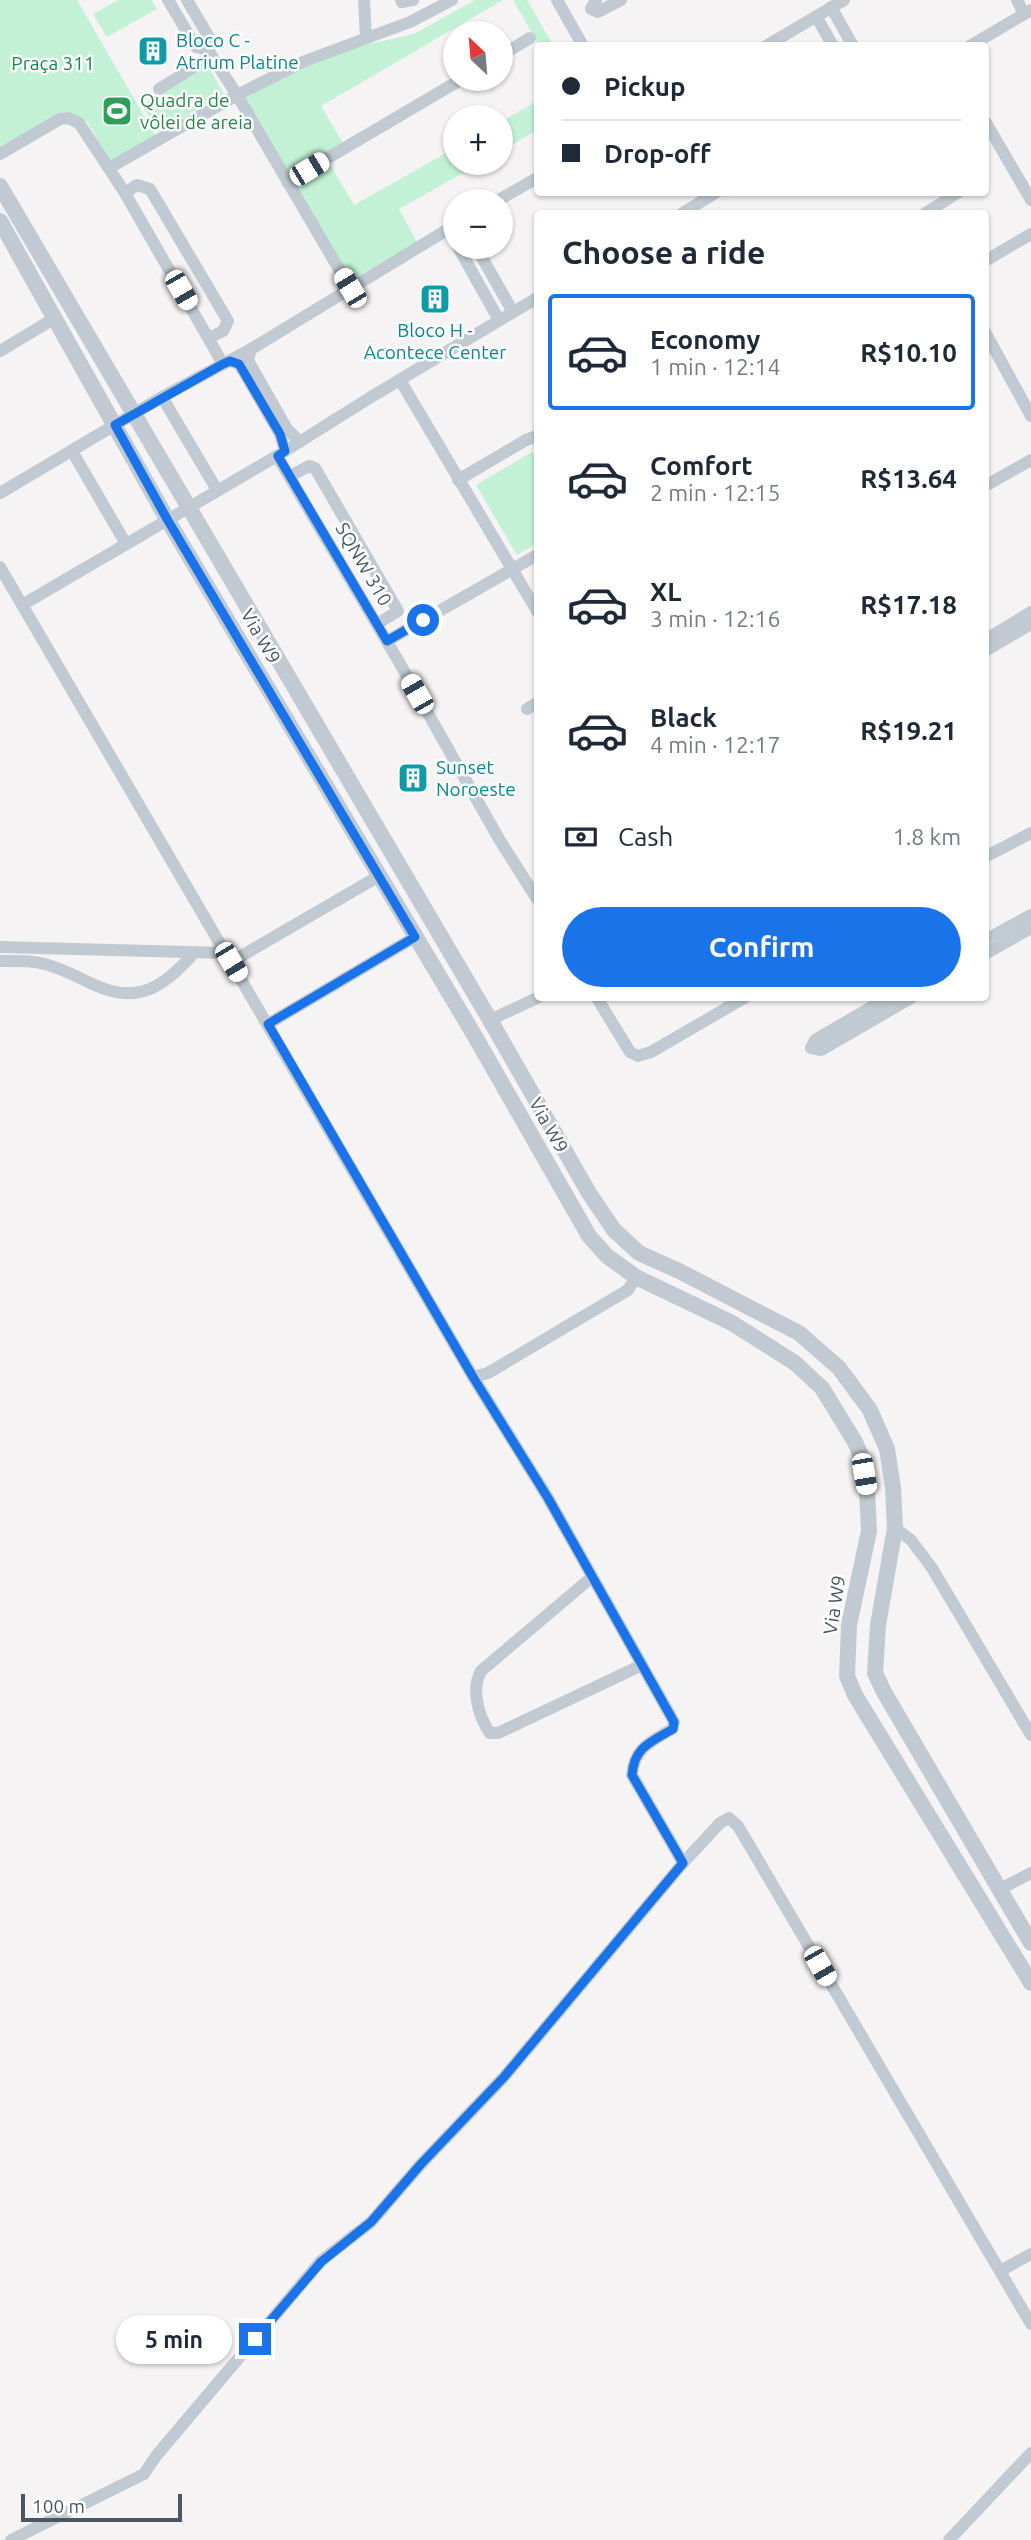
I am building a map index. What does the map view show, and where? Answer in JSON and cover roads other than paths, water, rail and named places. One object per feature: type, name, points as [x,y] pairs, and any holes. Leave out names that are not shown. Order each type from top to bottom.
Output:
[{"type":"street","points":[[168,0],[196,47],[210,53]]},
{"type":"street","points":[[187,0],[210,39],[210,53],[350,288]]},
{"type":"street","points":[[364,0],[366,38]]},
{"type":"street","points":[[401,0],[413,0]]},
{"type":"street","points":[[109,168],[237,95],[304,61],[410,22],[452,0]]},
{"type":"street","points":[[557,0],[581,42]]},
{"type":"street","points":[[596,0],[591,9],[598,12],[621,0]]},
{"type":"street","points":[[773,42],[844,0]]},
{"type":"street","points":[[977,42],[1028,12],[1017,0]]},
{"type":"street","points":[[831,7],[851,42]]},
{"type":"street","points":[[816,16],[831,42]]},
{"type":"street","points":[[513,48],[530,38]]},
{"type":"street","points":[[159,89],[210,53]]},
{"type":"street","points":[[287,183],[443,90]]},
{"type":"street","name":"SQNW 310","points":[[0,154],[60,120],[68,118],[79,123],[125,193],[209,338],[227,362],[239,364],[242,369],[280,434],[281,454],[290,476],[534,895]]},
{"type":"street","points":[[989,128],[1031,200]]},
{"type":"street","points":[[513,192],[534,180]]},
{"type":"street","points":[[125,193],[137,185],[144,185],[150,190],[228,321],[223,331],[209,338]]},
{"type":"street","name":"Via W9","points":[[0,186],[589,1193],[614,1230],[639,1253],[799,1333],[839,1368],[870,1410],[887,1449],[895,1528],[878,1625],[875,1672],[884,1692],[1031,1943]]},
{"type":"street","points":[[688,210],[710,196]]},
{"type":"street","points":[[930,210],[953,196]]},
{"type":"street","name":"Via W9","points":[[0,221],[167,519],[473,1033],[589,1236],[607,1256],[636,1278],[732,1323],[795,1363],[822,1388],[855,1443],[861,1456],[867,1491],[869,1531],[849,1625],[847,1676],[855,1695],[1031,1983]]},
{"type":"street","points":[[0,493],[162,397],[251,349],[443,232]]},
{"type":"street","points":[[989,259],[1031,234]]},
{"type":"street","points":[[465,259],[499,320]]},
{"type":"street","points":[[483,259],[513,312]]},
{"type":"street","points":[[22,605],[281,454],[534,300]]},
{"type":"street","points":[[0,351],[55,318]]},
{"type":"street","points":[[989,339],[1031,416]]},
{"type":"street","points":[[251,349],[248,360],[250,365],[287,429],[300,442]]},
{"type":"street","points":[[400,380],[534,606]]},
{"type":"street","points":[[162,397],[217,490]]},
{"type":"street","points":[[458,480],[534,437]]},
{"type":"street","points":[[72,451],[126,544]]},
{"type":"street","points":[[989,484],[1031,460]]},
{"type":"street","points":[[290,476],[309,466],[315,468],[398,611],[377,624]]},
{"type":"street","points":[[387,641],[534,557]]},
{"type":"street","points":[[0,567],[473,1377],[548,1498],[674,1722],[673,1729],[643,1746],[633,1760],[632,1775],[683,1863]]},
{"type":"street","points":[[989,638],[1031,612]]},
{"type":"street","points":[[989,650],[1031,624]]},
{"type":"street","points":[[989,855],[1031,833]]},
{"type":"street","points":[[0,947],[195,952],[228,957],[379,876]]},
{"type":"street","points":[[989,938],[1031,915]]},
{"type":"street","points":[[989,952],[1031,928]]},
{"type":"street","points":[[268,1024],[415,937]]},
{"type":"street","points":[[0,961],[31,961],[50,965],[105,989],[134,993],[162,984],[195,952]]},
{"type":"street","points":[[473,1033],[490,1020],[534,999]]},
{"type":"street","points":[[599,1001],[630,1052],[638,1056],[651,1052],[733,1001]]},
{"type":"street","points":[[882,1001],[815,1040],[811,1048],[821,1050],[903,1001]]},
{"type":"street","points":[[473,1377],[488,1373],[628,1290],[636,1278]]},
{"type":"street","points":[[895,1528],[911,1540],[932,1568],[1031,1735]]},
{"type":"street","points":[[592,1577],[481,1671],[475,1680],[474,1690],[486,1727],[490,1732],[498,1733],[642,1665]]},
{"type":"street","points":[[12,2540],[144,2474],[156,2456],[321,2262],[371,2222],[421,2164],[504,2077],[683,1863],[729,1818],[738,1826],[1031,2324]]},
{"type":"street","points":[[998,1890],[1031,1872]]},
{"type":"street","points":[[1000,2271],[1031,2253]]},
{"type":"street","points":[[949,2540],[1031,2453]]},
{"type":"street","points":[[1015,2470],[1031,2469]]},
{"type":"place","name":"Bloco C - Atrium Platine","points":[[153,51]]},
{"type":"place","name":"Quadra de vôlei de areia","points":[[117,111]]},
{"type":"place","name":"Bloco H - Acontece Center","points":[[435,299]]},
{"type":"place","name":"Sunset Noroeste","points":[[413,778]]},
{"type":"park label","name":"Praça 311","points":[[53,63]]}]
